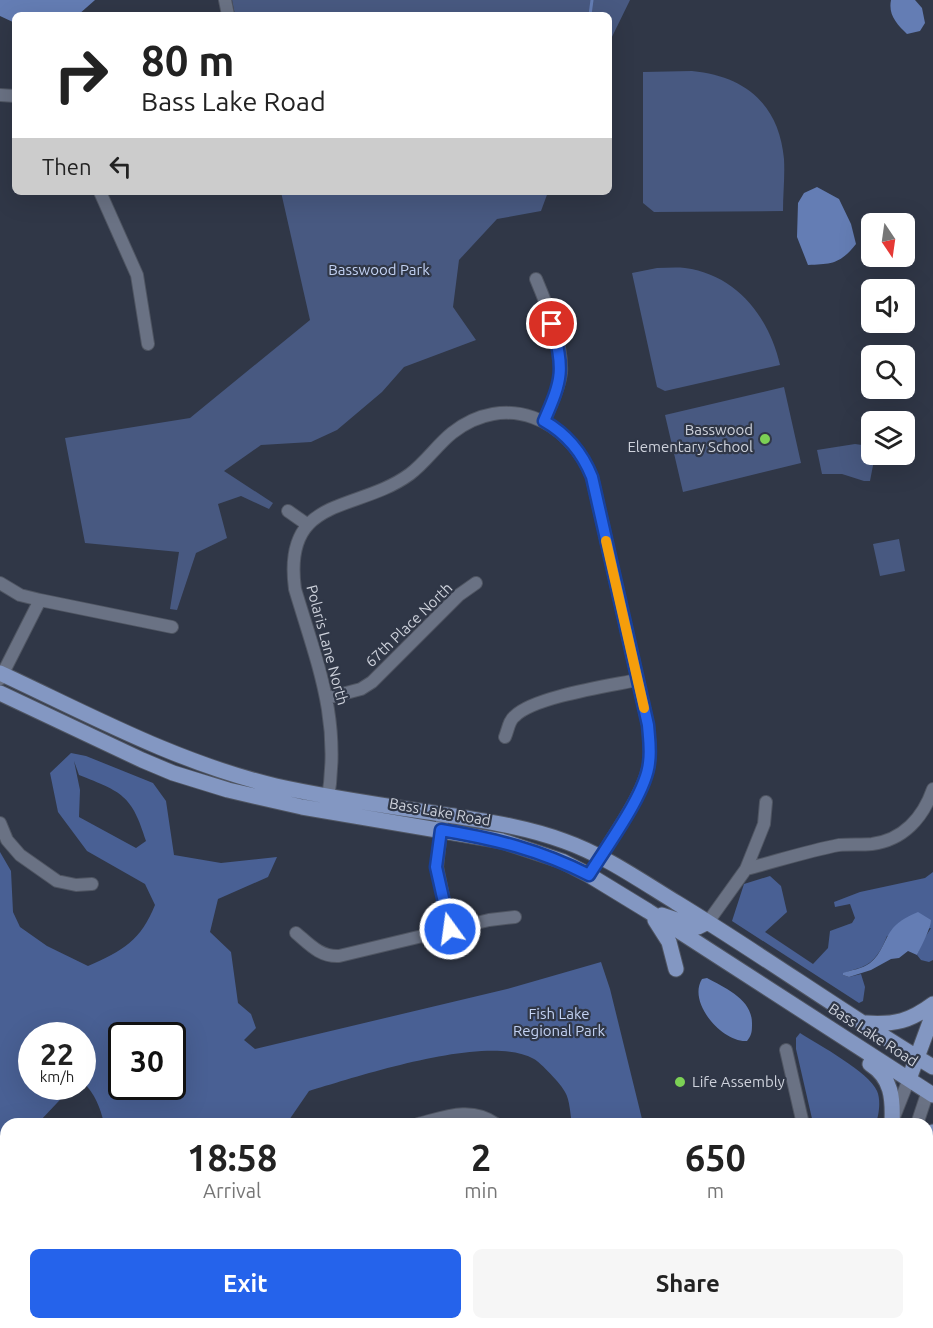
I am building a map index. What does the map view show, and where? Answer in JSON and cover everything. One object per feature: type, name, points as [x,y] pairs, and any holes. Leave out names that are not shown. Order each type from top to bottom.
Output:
[{"type":"main road","name":"Bass Lake Road","points":[[1,675],[174,754],[327,803]]},
{"type":"main road","name":"Bass Lake Road","points":[[0,693],[115,748],[175,773],[253,796],[327,803],[442,822],[536,832],[567,842],[600,857],[708,922],[933,1067]]},
{"type":"main road","name":"Bass Lake Road","points":[[442,822],[522,846],[562,861],[589,875],[909,1079],[931,1088]]},
{"type":"main road","points":[[648,911],[698,927],[708,922]]},
{"type":"main road","points":[[648,911],[662,928],[669,942],[676,969]]},
{"type":"main road","points":[[753,980],[784,1009],[875,1067],[891,1091],[892,1118]]},
{"type":"main road","points":[[864,1023],[888,1025],[903,1022],[933,1004]]},
{"type":"main road","points":[[909,1079],[933,1014]]},
{"type":"street","points":[[101,195],[137,275],[148,344]]},
{"type":"street","points":[[536,279],[546,303],[561,361],[561,375],[544,421]]},
{"type":"street","points":[[288,511],[308,525],[328,508],[388,486],[408,475],[453,432],[484,416],[504,413],[523,414],[544,421],[557,429],[578,450],[592,477],[648,725],[650,745],[649,765],[639,794],[589,875]]},
{"type":"street","name":"Polaris Lane North","points":[[308,525],[299,539],[293,572],[295,589],[327,698],[333,738],[333,761],[327,803]]},
{"type":"street","name":"67th Place North","points":[[327,698],[355,692],[372,682],[459,595],[477,582]]},
{"type":"street","points":[[0,583],[20,594],[40,600],[172,627]]},
{"type":"street","points":[[1,675],[40,600]]},
{"type":"street","points":[[505,737],[512,717],[529,706],[550,699],[637,680]]},
{"type":"street","points":[[746,869],[840,845],[871,844],[891,839],[910,828],[923,812],[933,789]]},
{"type":"street","points":[[708,922],[746,869],[764,824],[766,802]]},
{"type":"street","points":[[442,822],[436,867],[450,929]]},
{"type":"street","points":[[0,823],[7,840],[20,855],[57,881],[76,885],[92,884]]},
{"type":"street","points":[[296,933],[317,951],[331,957],[500,918],[515,917]]},
{"type":"street","points":[[786,1050],[802,1118]]},
{"type":"street","points":[[894,1118],[909,1079]]},
{"type":"street","points":[[918,1118],[931,1088]]},
{"type":"street","points":[[446,1118],[470,1113],[486,1118]]},
{"type":"green space","points":[[232,0],[630,0],[612,37],[612,12],[234,12]]},
{"type":"green space","points":[[692,71],[728,79],[756,96],[767,108],[781,140],[784,159],[783,211],[654,212],[643,203],[643,72]]},
{"type":"green space","name":"Basswood Park","points":[[282,195],[547,195],[541,211],[497,219],[459,260],[453,307],[476,340],[404,367],[382,392],[337,430],[311,442],[261,445],[224,471],[273,503],[269,509],[241,496],[218,504],[227,538],[196,553],[177,610],[170,609],[179,552],[85,543],[65,438],[190,418],[310,320]]},
{"type":"green space","points":[[657,268],[685,268],[704,272],[735,289],[759,315],[775,347],[780,365],[665,391],[657,387],[632,273]]},
{"type":"green space","points":[[784,387],[801,463],[683,492],[665,415]]},
{"type":"green space","points":[[861,445],[861,465],[873,465],[870,481],[842,474],[822,474],[817,450]]},
{"type":"green space","points":[[899,539],[905,571],[880,576],[873,544]]},
{"type":"green space","name":"Fish Lake Regional Park","points":[[71,753],[86,756],[153,783],[166,801],[174,855],[221,863],[277,857],[268,877],[218,899],[210,932],[231,952],[238,1003],[251,1014],[256,1028],[244,1040],[255,1049],[507,989],[601,962],[610,989],[642,1118],[571,1118],[567,1095],[537,1061],[513,1052],[487,1051],[456,1054],[390,1067],[309,1091],[290,1118],[103,1118],[96,1100],[96,1022],[18,1022],[18,1100],[60,1100],[43,1118],[0,1118],[0,852],[11,871],[13,912],[20,927],[47,946],[88,966],[121,949],[137,936],[155,905],[145,884],[87,851],[58,812],[50,773]],"holes":[[[74,761],[79,775],[106,786],[123,797],[136,814],[146,841],[136,848],[79,817],[80,790]]]},
{"type":"green space","points":[[933,872],[933,960],[929,962],[921,960],[917,955],[931,928],[887,936],[871,962],[843,975],[849,977],[861,974],[865,987],[863,1001],[859,1003],[732,921],[744,884],[770,876],[781,886],[787,912],[765,932],[813,964],[828,948],[830,931],[852,923],[855,918],[850,904],[835,907],[834,902],[860,892],[925,878]]},
{"type":"green space","points":[[800,1033],[843,1059],[864,1076],[877,1091],[879,1099],[877,1118],[812,1118],[796,1049],[796,1038]]},
{"type":"shaded area","points":[[0,0],[95,0],[81,12],[12,12],[12,22],[0,16]]},
{"type":"shaded area","points":[[891,0],[915,0],[922,8],[925,23],[920,31],[907,34],[903,30],[892,15]]},
{"type":"shaded area","points":[[817,187],[839,199],[851,224],[856,244],[845,256],[835,262],[808,265],[797,237],[798,203],[804,193]]},
{"type":"shaded area","points":[[918,912],[931,920],[931,923],[917,955],[908,951],[899,958],[891,959],[871,970],[849,977],[843,975],[843,973],[870,963],[893,928],[902,920]]},
{"type":"shaded area","points":[[707,978],[729,990],[748,1007],[752,1026],[751,1035],[747,1041],[728,1036],[718,1029],[703,1010],[699,999],[699,989],[702,979]]},
{"type":"waterway","points":[[590,12],[592,0]]},
{"type":"slow traffic","points":[[606,541],[644,708]]},
{"type":"place","name":"Basswood Elementary School","points":[[765,439]]},
{"type":"place","name":"Life Assembly","points":[[680,1082]]},
{"type":"route","points":[[450,929],[436,867],[441,830],[522,846],[562,861],[589,875],[639,794],[649,765],[648,725],[592,477],[578,450],[567,437],[544,421],[561,375],[561,361],[552,324]]}]
